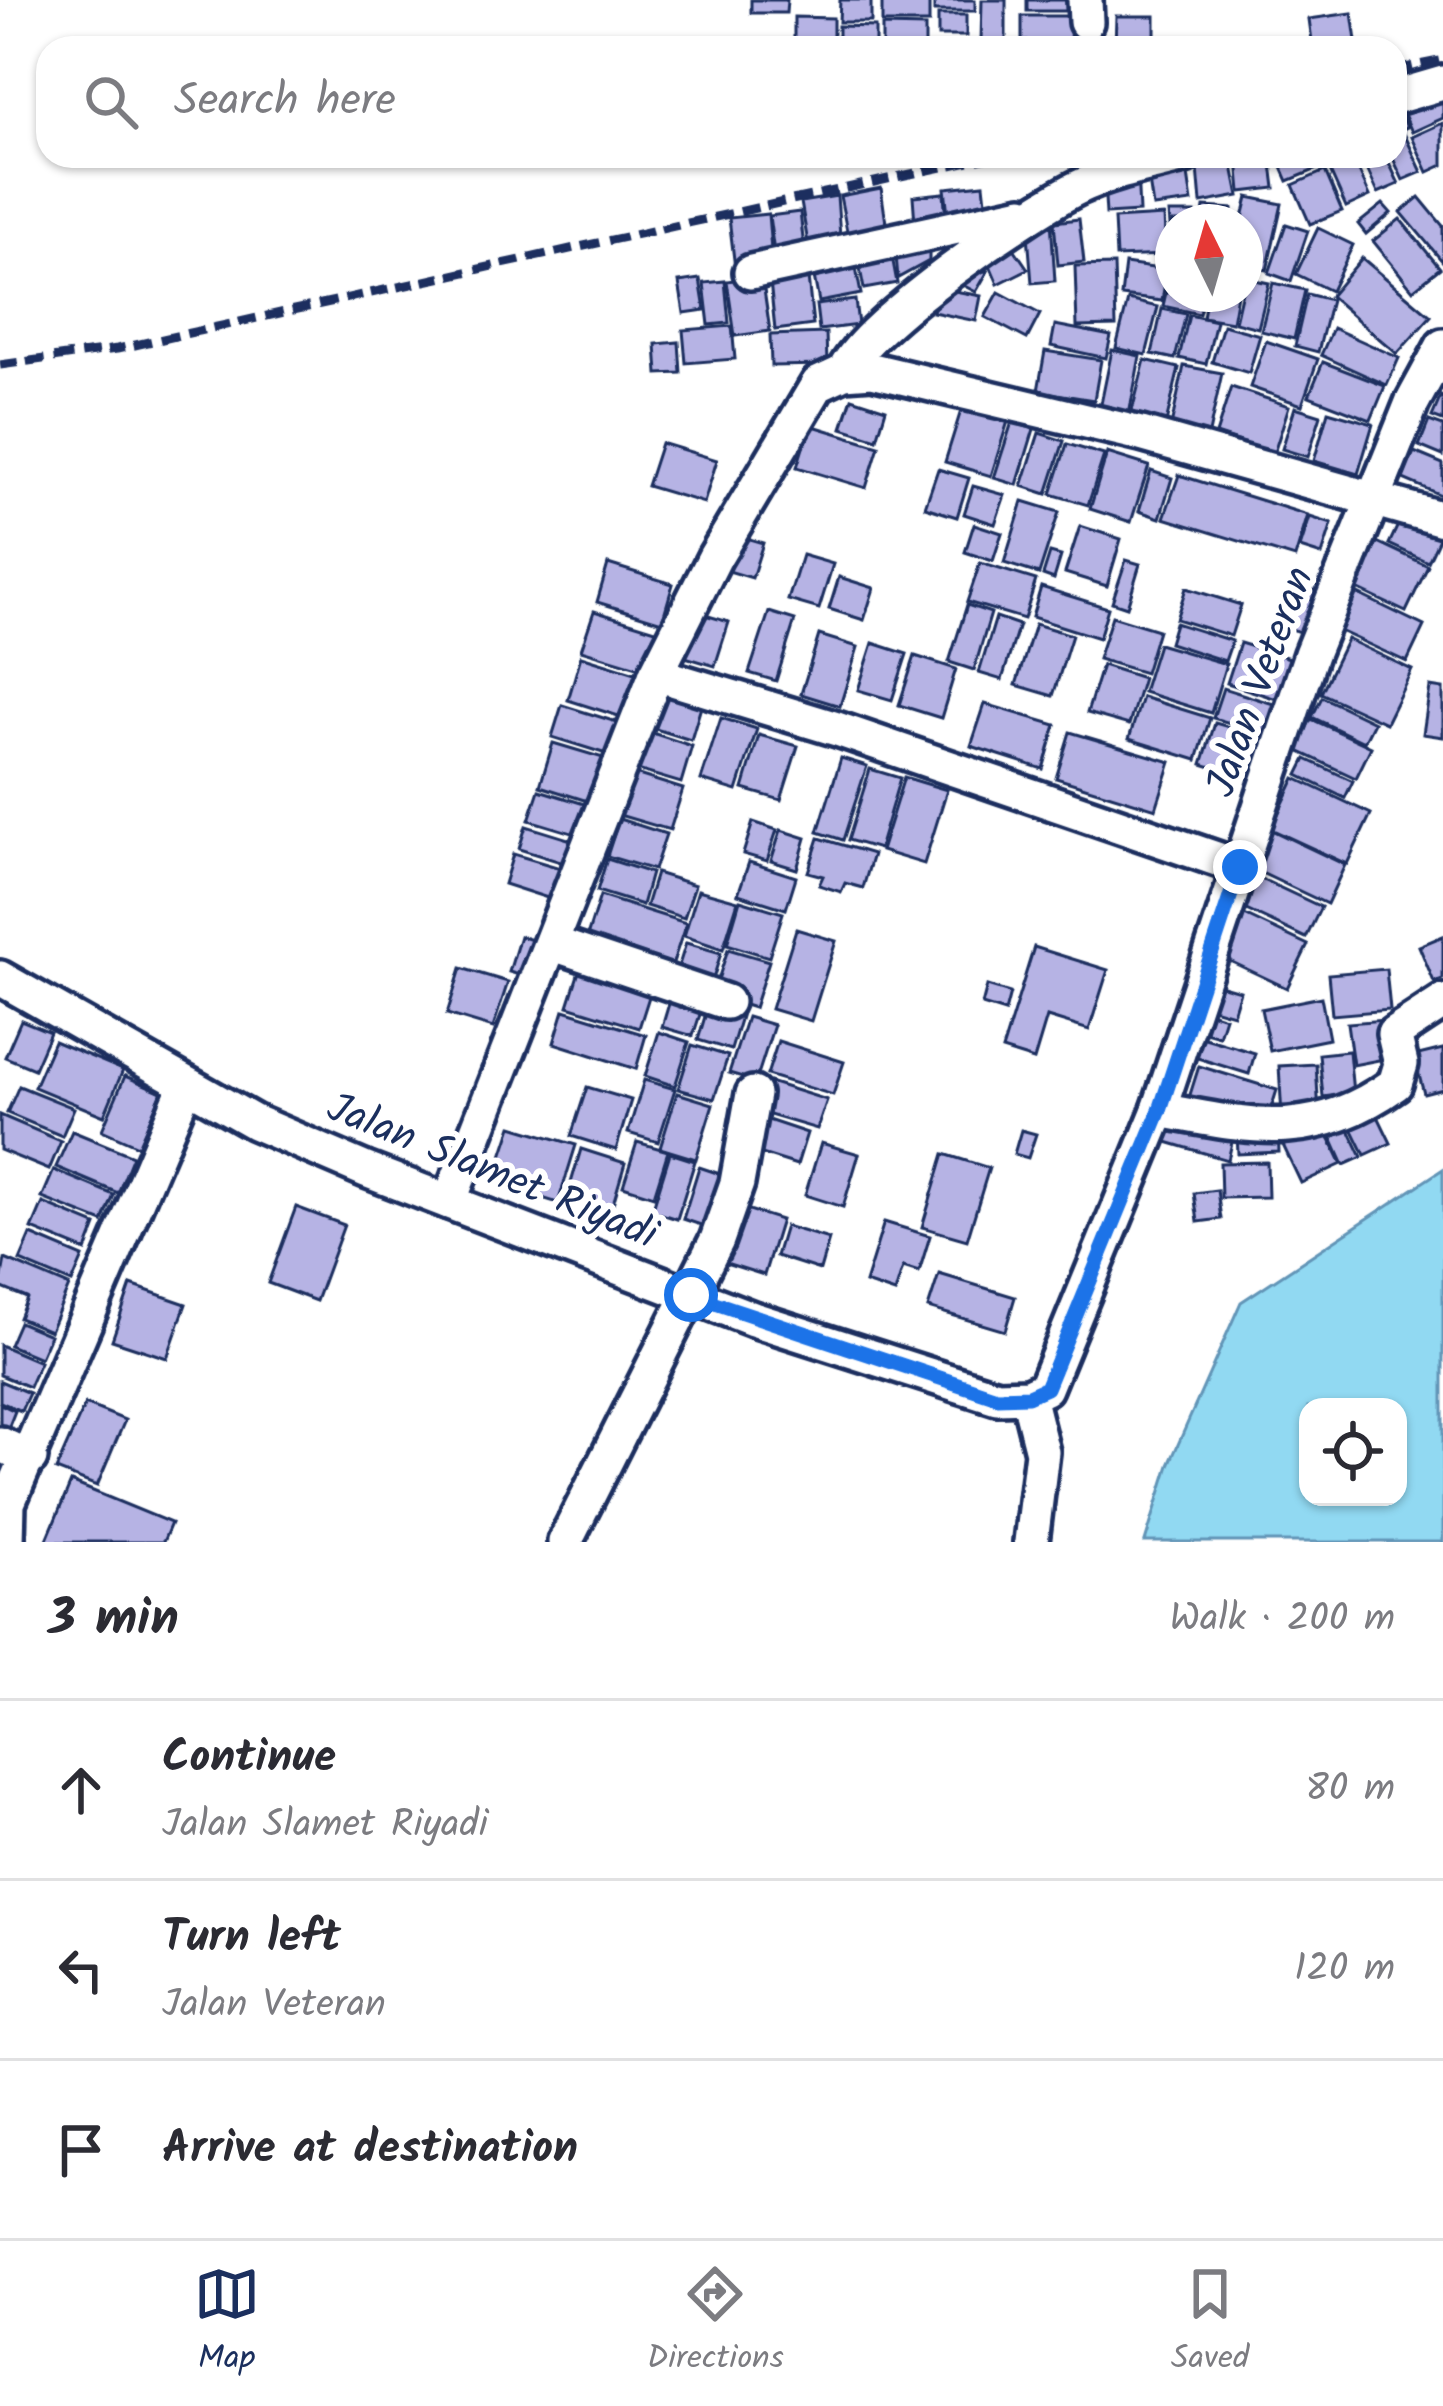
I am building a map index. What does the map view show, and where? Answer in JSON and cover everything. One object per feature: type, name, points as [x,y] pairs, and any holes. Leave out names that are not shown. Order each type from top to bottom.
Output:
[{"type":"street","points":[[1407,94],[1443,83]]},
{"type":"street","points":[[844,372],[851,356],[890,321],[1036,210],[1081,186],[1143,168]]},
{"type":"street","points":[[751,272],[1036,210]]},
{"type":"street","name":"Jalan Veteran","points":[[1037,1392],[1160,1110],[1312,653],[1412,403],[1443,346]]},
{"type":"street","points":[[448,1202],[554,944],[656,674],[790,424],[818,384],[844,372],[872,370],[1375,496],[1443,520]]},
{"type":"street","points":[[656,674],[837,729],[1240,867]]},
{"type":"street","points":[[554,944],[726,1002]]},
{"type":"street","name":"Jalan Slamet Riyadi","points":[[0,978],[254,1122],[448,1202],[691,1295],[997,1397],[1037,1392]]},
{"type":"street","points":[[1160,1110],[1257,1127],[1333,1120],[1395,1084],[1401,1064],[1394,1034],[1443,1002]]},
{"type":"street","points":[[7,1542],[15,1451],[186,1085]]},
{"type":"street","points":[[565,1542],[691,1295],[737,1184],[753,1094]]},
{"type":"street","points":[[1031,1542],[1042,1452],[1037,1392]]},
{"type":"water","points":[[1443,1169],[1443,1542],[1145,1542],[1169,1465],[1241,1302]]},
{"type":"building","points":[[751,0],[787,0],[786,13],[751,13]]},
{"type":"building","points":[[840,0],[871,0],[871,22],[839,22]]},
{"type":"building","points":[[882,0],[929,0],[929,23],[882,23]]},
{"type":"building","points":[[934,0],[975,0],[975,11],[934,11]]},
{"type":"building","points":[[982,0],[1006,0],[1006,36],[981,36]]},
{"type":"building","points":[[1027,0],[1070,0],[1070,11],[1027,11]]},
{"type":"building","points":[[1352,13],[1355,36],[1311,36],[1309,19]]},
{"type":"building","points":[[938,15],[966,15],[966,36],[938,36]]},
{"type":"building","points":[[1022,16],[1071,16],[1070,36],[1022,36]]},
{"type":"building","points":[[1116,16],[1155,16],[1155,36],[1115,36]]},
{"type":"building","points":[[794,17],[833,18],[833,36],[794,36]]},
{"type":"building","points":[[838,26],[875,27],[875,36],[838,36]]},
{"type":"building","points":[[882,26],[925,27],[925,36],[882,36]]},
{"type":"building","points":[[1443,84],[1443,118],[1412,132],[1407,98]]},
{"type":"building","points":[[1443,123],[1443,165],[1428,172],[1412,137]]},
{"type":"building","points":[[1407,140],[1422,172],[1403,180],[1398,168],[1407,168]]},
{"type":"building","points":[[1147,168],[1187,168],[1192,202],[1155,207]]},
{"type":"building","points":[[1198,168],[1233,168],[1239,196],[1201,203]]},
{"type":"building","points":[[1239,168],[1272,168],[1275,188],[1241,192]]},
{"type":"building","points":[[1282,168],[1320,168],[1288,181]]},
{"type":"building","points":[[1358,168],[1370,196],[1346,207],[1330,171]]},
{"type":"building","points":[[1367,168],[1392,168],[1399,184],[1378,193]]},
{"type":"building","points":[[1137,170],[1139,212],[1106,214],[1104,182]]},
{"type":"building","points":[[1325,171],[1342,211],[1310,224],[1293,185]]},
{"type":"building","points":[[984,184],[988,219],[949,223],[945,188]]},
{"type":"building","points":[[881,188],[888,237],[850,246],[840,196]]},
{"type":"building","points":[[944,193],[946,221],[915,223],[913,196]]},
{"type":"building","points":[[837,196],[841,250],[810,255],[801,202]]},
{"type":"building","points":[[1248,197],[1282,204],[1267,270],[1263,269],[1263,204],[1246,204]]},
{"type":"building","points":[[1419,197],[1443,226],[1443,262],[1401,212]]},
{"type":"building","points":[[1383,204],[1391,213],[1366,234],[1358,224]]},
{"type":"building","points":[[800,212],[805,257],[775,260],[769,216]]},
{"type":"building","points":[[768,214],[772,263],[735,268],[729,218]]},
{"type":"building","points":[[1155,217],[1155,255],[1116,257],[1114,219]]},
{"type":"building","points":[[1079,219],[1084,262],[1058,265],[1054,222]]},
{"type":"building","points":[[1400,219],[1440,268],[1413,290],[1373,241]]},
{"type":"building","points":[[1051,220],[1055,281],[1032,283],[1027,222]]},
{"type":"building","points":[[1286,224],[1308,231],[1291,281],[1269,273]]},
{"type":"building","points":[[1318,228],[1353,245],[1331,291],[1296,274]]},
{"type":"building","points":[[929,240],[929,261],[898,278],[895,245]]},
{"type":"building","points":[[1011,244],[1028,269],[998,284],[987,258]]},
{"type":"building","points":[[891,251],[897,283],[864,289],[858,258]]},
{"type":"building","points":[[854,258],[861,294],[819,302],[812,266]]},
{"type":"building","points":[[1362,258],[1431,316],[1397,354],[1330,296]]},
{"type":"building","points":[[1125,264],[1155,268],[1155,300],[1121,296]]},
{"type":"building","points":[[1114,265],[1116,326],[1077,327],[1075,266]]},
{"type":"building","points":[[807,268],[813,325],[775,330],[769,271]]},
{"type":"building","points":[[988,271],[976,292],[953,280],[958,272]]},
{"type":"building","points":[[762,276],[770,331],[735,336],[727,281]]},
{"type":"building","points":[[700,279],[705,310],[684,313],[679,282]]},
{"type":"building","points":[[725,281],[729,323],[709,325],[704,283]]},
{"type":"building","points":[[1273,283],[1305,290],[1294,339],[1261,331]]},
{"type":"building","points":[[939,288],[981,296],[976,321],[933,312]]},
{"type":"building","points":[[999,292],[1040,314],[1027,339],[985,317]]},
{"type":"building","points":[[1307,294],[1331,300],[1318,352],[1295,346]]},
{"type":"building","points":[[855,300],[858,325],[819,330],[816,305]]},
{"type":"building","points":[[1128,300],[1155,306],[1146,355],[1116,348]]},
{"type":"building","points":[[1161,312],[1186,314],[1175,359],[1152,354]]},
{"type":"building","points":[[1204,312],[1234,312],[1232,322],[1203,317]]},
{"type":"building","points":[[1237,312],[1262,312],[1258,328],[1235,322]]},
{"type":"building","points":[[1189,315],[1216,321],[1206,364],[1179,358]]},
{"type":"building","points":[[1055,325],[1111,336],[1106,358],[1051,346]]},
{"type":"building","points":[[1223,325],[1260,335],[1249,373],[1212,362]]},
{"type":"building","points":[[732,326],[735,359],[686,363],[683,330]]},
{"type":"building","points":[[1333,328],[1399,358],[1387,385],[1321,355]]},
{"type":"building","points":[[826,333],[827,365],[771,366],[770,335]]},
{"type":"building","points":[[1266,341],[1318,359],[1302,405],[1250,387]]},
{"type":"building","points":[[679,342],[681,373],[658,374],[656,344]]},
{"type":"building","points":[[1112,350],[1140,356],[1129,415],[1100,409]]},
{"type":"building","points":[[1045,351],[1101,360],[1094,400],[1038,391]]},
{"type":"building","points":[[1145,360],[1179,368],[1166,423],[1131,415]]},
{"type":"building","points":[[1323,362],[1385,386],[1371,420],[1309,396]]},
{"type":"building","points":[[1184,366],[1222,373],[1209,433],[1171,426]]},
{"type":"building","points":[[1231,387],[1289,406],[1274,453],[1216,434]]},
{"type":"building","points":[[1443,397],[1443,421],[1432,417]]},
{"type":"building","points":[[852,398],[886,409],[877,439],[842,428]]},
{"type":"building","points":[[963,404],[1009,418],[991,476],[945,462]]},
{"type":"building","points":[[1295,407],[1321,415],[1308,457],[1282,449]]},
{"type":"building","points":[[1328,411],[1373,424],[1358,474],[1314,461]]},
{"type":"building","points":[[1429,421],[1443,426],[1443,456],[1419,446]]},
{"type":"building","points":[[1012,422],[1034,429],[1017,485],[994,478]]},
{"type":"building","points":[[810,425],[879,446],[866,488],[797,467]]},
{"type":"building","points":[[1039,433],[1064,441],[1047,494],[1022,486]]},
{"type":"building","points":[[661,443],[717,460],[704,503],[647,486]]},
{"type":"building","points":[[1067,444],[1104,455],[1088,505],[1051,494]]},
{"type":"building","points":[[1414,452],[1443,464],[1443,496],[1403,479]]},
{"type":"building","points":[[1107,453],[1149,466],[1131,522],[1090,509]]},
{"type":"building","points":[[938,469],[969,478],[957,517],[925,507]]},
{"type":"building","points":[[1151,471],[1172,478],[1160,518],[1139,511]]},
{"type":"building","points":[[1179,475],[1308,515],[1295,558],[1164,518]]},
{"type":"building","points":[[973,486],[1005,495],[995,524],[964,514]]},
{"type":"building","points":[[1023,501],[1059,512],[1039,574],[1004,563]]},
{"type":"building","points":[[1406,508],[1443,530],[1428,562],[1389,544]]},
{"type":"building","points":[[1310,517],[1332,524],[1322,555],[1300,548]]},
{"type":"building","points":[[974,524],[1002,533],[993,561],[965,552]]},
{"type":"building","points":[[1080,526],[1121,539],[1107,586],[1065,573]]},
{"type":"building","points":[[736,535],[763,543],[752,578],[725,570]]},
{"type":"building","points":[[1377,542],[1428,566],[1406,612],[1355,588]]},
{"type":"building","points":[[1050,553],[1061,556],[1054,579],[1043,575]]},
{"type":"building","points":[[802,555],[833,564],[819,609],[788,600]]},
{"type":"building","points":[[1126,560],[1140,564],[1127,607],[1112,602]]},
{"type":"building","points":[[980,563],[1036,580],[1024,619],[967,602]]},
{"type":"building","points":[[608,564],[673,584],[662,622],[597,602]]},
{"type":"building","points":[[839,577],[874,588],[864,620],[829,609]]},
{"type":"building","points":[[1297,585],[1316,591],[1303,633],[1284,627]]},
{"type":"building","points":[[1041,587],[1108,608],[1099,638],[1032,617]]},
{"type":"building","points":[[1186,588],[1241,605],[1231,636],[1176,619]]},
{"type":"building","points":[[1356,593],[1424,626],[1407,662],[1338,630]]},
{"type":"building","points":[[967,605],[991,613],[974,670],[949,662]]},
{"type":"building","points":[[594,611],[659,631],[647,670],[581,650]]},
{"type":"building","points":[[769,612],[795,620],[776,681],[749,673]]},
{"type":"building","points":[[698,613],[729,622],[715,666],[685,657]]},
{"type":"building","points":[[1112,616],[1158,630],[1145,673],[1098,659]]},
{"type":"building","points":[[996,617],[1019,625],[1002,680],[979,673]]},
{"type":"building","points":[[1175,623],[1232,641],[1225,661],[1169,643]]},
{"type":"building","points":[[1035,624],[1072,635],[1053,696],[1016,685]]},
{"type":"building","points":[[819,635],[858,647],[840,706],[801,694]]},
{"type":"building","points":[[1347,639],[1412,670],[1386,723],[1321,693]]},
{"type":"building","points":[[873,643],[907,654],[892,700],[858,690]]},
{"type":"building","points":[[1240,643],[1296,660],[1283,701],[1227,683]]},
{"type":"building","points":[[1158,644],[1226,664],[1211,713],[1143,692]]},
{"type":"building","points":[[581,656],[642,675],[628,719],[568,700]]},
{"type":"building","points":[[915,656],[956,669],[941,718],[899,705]]},
{"type":"building","points":[[1102,665],[1143,678],[1129,725],[1087,713]]},
{"type":"building","points":[[661,687],[703,700],[691,740],[649,727]]},
{"type":"building","points":[[1430,687],[1443,689],[1443,737],[1423,734]]},
{"type":"building","points":[[1223,688],[1280,706],[1271,735],[1213,718]]},
{"type":"building","points":[[1142,697],[1210,718],[1197,760],[1129,739]]},
{"type":"building","points":[[1322,697],[1374,722],[1364,742],[1312,717]]},
{"type":"building","points":[[985,704],[1056,725],[1043,769],[971,746]]},
{"type":"building","points":[[562,705],[626,725],[616,757],[552,737]]},
{"type":"building","points":[[721,718],[757,729],[737,791],[701,780]]},
{"type":"building","points":[[1311,719],[1371,747],[1356,778],[1296,750]]},
{"type":"building","points":[[1215,723],[1267,738],[1253,780],[1202,764]]},
{"type":"building","points":[[646,731],[692,746],[681,783],[634,769]]},
{"type":"building","points":[[1070,732],[1171,762],[1156,809],[1056,778]]},
{"type":"building","points":[[759,735],[798,746],[781,800],[743,789]]},
{"type":"building","points":[[553,743],[610,760],[597,804],[540,786]]},
{"type":"building","points":[[841,758],[867,766],[843,840],[818,832]]},
{"type":"building","points":[[1306,759],[1353,781],[1345,798],[1298,775]]},
{"type":"building","points":[[870,769],[900,778],[879,849],[848,840]]},
{"type":"building","points":[[632,773],[683,789],[670,830],[619,815]]},
{"type":"building","points":[[904,777],[947,790],[924,864],[881,851]]},
{"type":"building","points":[[1295,778],[1371,814],[1347,864],[1271,829]]},
{"type":"building","points":[[539,790],[594,807],[585,837],[529,820]]},
{"type":"building","points":[[619,819],[666,834],[654,870],[607,856]]},
{"type":"building","points":[[753,822],[777,830],[767,861],[743,854]]},
{"type":"building","points":[[526,826],[578,842],[570,865],[519,849]]},
{"type":"building","points":[[1267,828],[1345,865],[1327,904],[1249,867]]},
{"type":"building","points":[[781,830],[806,838],[797,869],[771,861]]},
{"type":"building","points":[[819,838],[873,854],[863,888],[845,883],[841,892],[819,885],[823,876],[808,872]]},
{"type":"building","points":[[513,854],[567,870],[557,901],[504,884]]},
{"type":"building","points":[[607,859],[651,873],[642,905],[597,891]]},
{"type":"building","points":[[749,862],[796,877],[786,909],[738,894]]},
{"type":"building","points":[[656,873],[695,885],[684,918],[646,906]]},
{"type":"building","points":[[1255,876],[1321,907],[1306,938],[1240,907]]},
{"type":"building","points":[[698,890],[738,901],[723,949],[684,936]]},
{"type":"building","points":[[600,896],[686,923],[668,978],[582,952]]},
{"type":"building","points":[[740,900],[783,913],[769,957],[727,944]]},
{"type":"building","points":[[1234,910],[1308,945],[1287,988],[1213,953]]},
{"type":"building","points":[[796,929],[836,941],[811,1021],[771,1009]]},
{"type":"building","points":[[520,936],[544,944],[533,979],[509,972]]},
{"type":"building","points":[[1443,936],[1443,979],[1434,982],[1419,946]]},
{"type":"building","points":[[686,943],[721,953],[709,992],[674,981]]},
{"type":"building","points":[[1034,947],[1108,970],[1089,1030],[1047,1017],[1034,1060],[1002,1050]]},
{"type":"building","points":[[728,949],[769,961],[754,1008],[713,995]]},
{"type":"building","points":[[582,962],[653,984],[639,1028],[568,1006]]},
{"type":"building","points":[[461,968],[508,982],[493,1028],[447,1014]]},
{"type":"building","points":[[1386,969],[1390,1010],[1332,1015],[1328,974]]},
{"type":"building","points":[[1205,981],[1240,991],[1233,1014],[1198,1004]]},
{"type":"building","points":[[987,986],[1010,993],[1005,1012],[982,1005]]},
{"type":"building","points":[[673,990],[705,999],[693,1036],[662,1027]]},
{"type":"building","points":[[1321,997],[1329,1039],[1270,1051],[1261,1009]]},
{"type":"building","points":[[709,1003],[742,1013],[731,1050],[698,1040]]},
{"type":"building","points":[[1197,1008],[1225,1017],[1219,1036],[1191,1028]]},
{"type":"building","points":[[564,1010],[646,1035],[636,1069],[554,1043]]},
{"type":"building","points":[[747,1017],[774,1025],[756,1081],[729,1073]]},
{"type":"building","points":[[21,1020],[50,1032],[34,1069],[5,1057]]},
{"type":"building","points":[[1384,1020],[1394,1057],[1353,1065],[1347,1023]]},
{"type":"building","points":[[659,1032],[689,1042],[675,1086],[645,1076]]},
{"type":"building","points":[[1198,1036],[1255,1053],[1249,1074],[1191,1056]]},
{"type":"building","points":[[54,1041],[123,1070],[104,1116],[34,1087]]},
{"type":"building","points":[[778,1041],[844,1062],[833,1095],[767,1075]]},
{"type":"building","points":[[692,1045],[728,1056],[714,1099],[678,1089]]},
{"type":"building","points":[[1443,1049],[1443,1089],[1424,1094],[1414,1056]]},
{"type":"building","points":[[1349,1051],[1353,1093],[1323,1097],[1319,1054]]},
{"type":"building","points":[[1316,1064],[1319,1114],[1282,1116],[1279,1066]]},
{"type":"building","points":[[1199,1066],[1277,1090],[1266,1125],[1188,1101]]},
{"type":"building","points":[[125,1076],[162,1092],[138,1146],[102,1130]]},
{"type":"building","points":[[644,1080],[675,1089],[658,1142],[628,1133]]},
{"type":"building","points":[[766,1081],[827,1100],[817,1129],[756,1111]]},
{"type":"building","points":[[19,1086],[74,1108],[62,1136],[7,1113]]},
{"type":"building","points":[[587,1087],[631,1100],[616,1150],[571,1136]]},
{"type":"building","points":[[677,1093],[713,1104],[696,1159],[660,1148]]},
{"type":"building","points":[[1374,1108],[1391,1143],[1365,1155],[1348,1120]]},
{"type":"building","points":[[0,1115],[61,1141],[49,1170],[0,1150]]},
{"type":"building","points":[[759,1117],[807,1133],[797,1165],[749,1150]]},
{"type":"building","points":[[1171,1117],[1235,1129],[1228,1160],[1160,1140]]},
{"type":"building","points":[[1343,1117],[1362,1157],[1344,1165],[1326,1125]]},
{"type":"building","points":[[1323,1124],[1342,1164],[1301,1183],[1282,1143]]},
{"type":"building","points":[[512,1126],[576,1145],[558,1203],[493,1183]]},
{"type":"building","points":[[1021,1130],[1036,1134],[1028,1158],[1014,1154]]},
{"type":"building","points":[[72,1131],[133,1156],[118,1193],[56,1167]]},
{"type":"building","points":[[1278,1134],[1279,1152],[1238,1154],[1237,1135]]},
{"type":"building","points":[[637,1142],[668,1151],[654,1196],[623,1186]]},
{"type":"building","points":[[821,1143],[859,1154],[843,1207],[805,1195]]},
{"type":"building","points":[[581,1149],[625,1163],[610,1214],[566,1200]]},
{"type":"building","points":[[670,1153],[695,1161],[677,1219],[652,1211]]},
{"type":"building","points":[[944,1154],[989,1168],[967,1240],[922,1227]]},
{"type":"building","points":[[1267,1162],[1268,1197],[1221,1198],[1220,1163]]},
{"type":"building","points":[[699,1167],[729,1177],[713,1229],[683,1219]]},
{"type":"building","points":[[54,1170],[114,1195],[103,1222],[42,1198]]},
{"type":"building","points":[[1217,1190],[1221,1219],[1198,1222],[1194,1193]]},
{"type":"building","points":[[43,1203],[96,1225],[86,1251],[32,1229]]},
{"type":"building","points":[[733,1205],[781,1220],[764,1275],[716,1260]]},
{"type":"building","points":[[296,1207],[344,1225],[316,1301],[268,1283]]},
{"type":"building","points":[[884,1222],[930,1236],[919,1272],[903,1267],[895,1293],[865,1283]]},
{"type":"building","points":[[785,1226],[829,1239],[820,1270],[776,1256]]},
{"type":"building","points":[[31,1235],[83,1257],[72,1283],[20,1261]]},
{"type":"building","points":[[5,1259],[69,1286],[50,1331],[19,1318],[27,1298],[0,1287]]},
{"type":"building","points":[[939,1274],[1015,1297],[1005,1331],[928,1308]]},
{"type":"building","points":[[131,1285],[186,1304],[167,1358],[112,1340]]},
{"type":"building","points":[[19,1322],[50,1335],[40,1358],[9,1345]]},
{"type":"building","points":[[0,1345],[40,1362],[29,1387],[0,1375]]},
{"type":"building","points":[[0,1381],[29,1393],[21,1411],[0,1402]]},
{"type":"building","points":[[0,1404],[15,1411],[5,1436],[0,1434]]},
{"type":"building","points":[[85,1404],[125,1420],[97,1486],[56,1470]]},
{"type":"building","points":[[71,1482],[171,1523],[163,1542],[46,1542]]},
{"type":"railway","points":[[1407,68],[1443,60]]},
{"type":"railway","points":[[0,365],[117,349],[938,168]]},
{"type":"route","points":[[691,1295],[997,1397],[1028,1396],[1046,1388],[1160,1110],[1240,867]]}]
